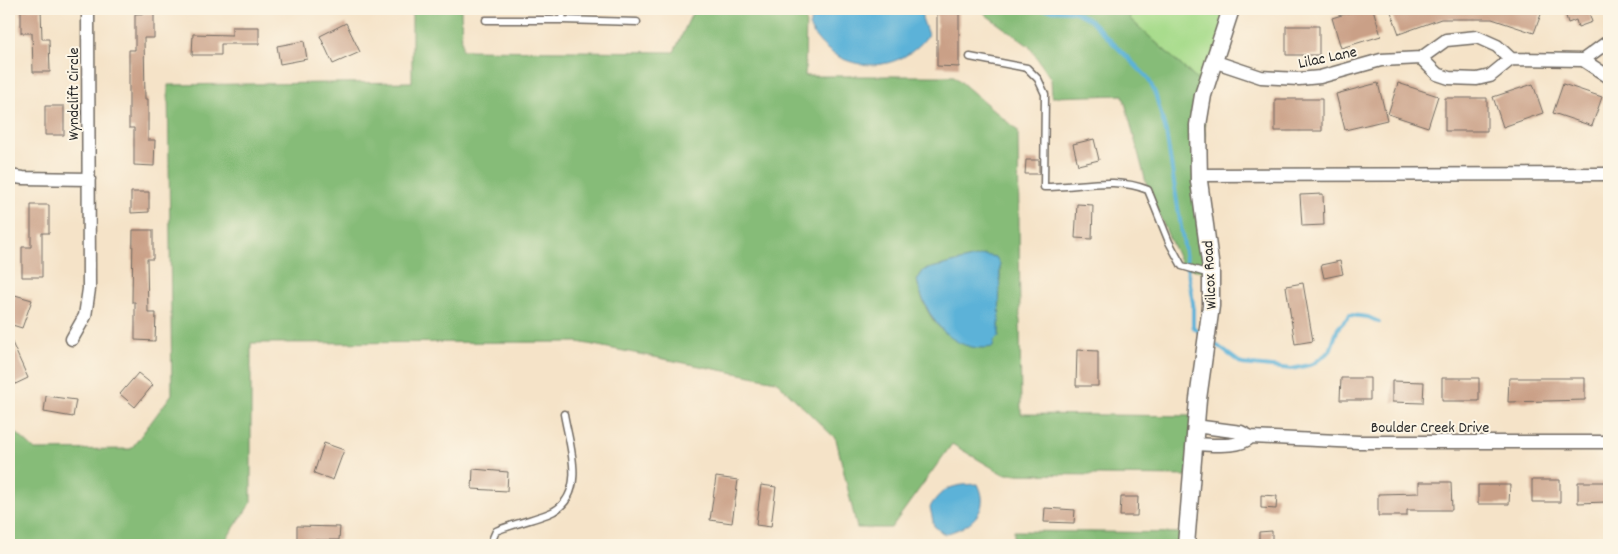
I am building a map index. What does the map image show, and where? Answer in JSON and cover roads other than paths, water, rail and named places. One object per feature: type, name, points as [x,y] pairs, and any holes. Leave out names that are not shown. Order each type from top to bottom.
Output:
[{"type":"street","name":"Wyndclift Circle","points":[[72,339],[86,316],[88,307],[88,9]]},
{"type":"street","name":"Wilcox Road","points":[[1186,545],[1193,444],[1209,333],[1211,274],[1199,175],[1198,125],[1203,95],[1212,61],[1231,9]]},
{"type":"street","points":[[1511,59],[1497,46],[1478,37],[1446,40],[1421,58],[1437,74],[1464,80],[1490,76],[1511,59],[1583,60],[1609,78]]},
{"type":"street","points":[[1583,60],[1609,41]]},
{"type":"street","name":"Lilac Lane","points":[[1212,61],[1261,77],[1299,80],[1320,77],[1381,60],[1421,58]]},
{"type":"street","points":[[1199,175],[1609,174]]},
{"type":"street","points":[[9,176],[89,179]]},
{"type":"street","name":"Boulder Creek Drive","points":[[1195,426],[1241,432],[1251,437],[1359,442],[1609,442]]},
{"type":"street","name":"Boulder Creek Drive","points":[[1193,444],[1229,444],[1244,442],[1251,437]]},
{"type":"lane","points":[[562,20],[563,9]]},
{"type":"lane","points":[[486,20],[637,22]]},
{"type":"lane","points":[[970,57],[1027,68],[1038,79],[1045,94],[1044,187],[1116,182],[1132,183],[1148,190],[1169,242],[1182,266],[1211,274]]},
{"type":"lane","points":[[490,545],[496,531],[554,511],[569,498],[573,475],[564,414]]},
{"type":"water","points":[[829,9],[922,9],[922,18],[928,35],[915,49],[900,59],[883,64],[866,65],[849,61],[833,53],[819,42],[809,26],[816,12]]},
{"type":"water","points":[[984,255],[996,257],[1000,264],[999,336],[994,341],[993,347],[978,348],[965,345],[953,339],[942,330],[926,307],[917,280],[924,270]]},
{"type":"water","points":[[978,484],[982,494],[982,503],[976,517],[962,528],[944,534],[934,526],[930,507],[940,495],[956,486]]},
{"type":"waterway","points":[[1022,9],[1074,11],[1090,20],[1148,78],[1155,93],[1166,132],[1193,303],[1193,327],[1201,333]]},
{"type":"waterway","points":[[1211,341],[1242,364],[1292,369],[1313,364],[1330,351],[1338,328],[1350,315],[1368,317],[1379,322]]}]
